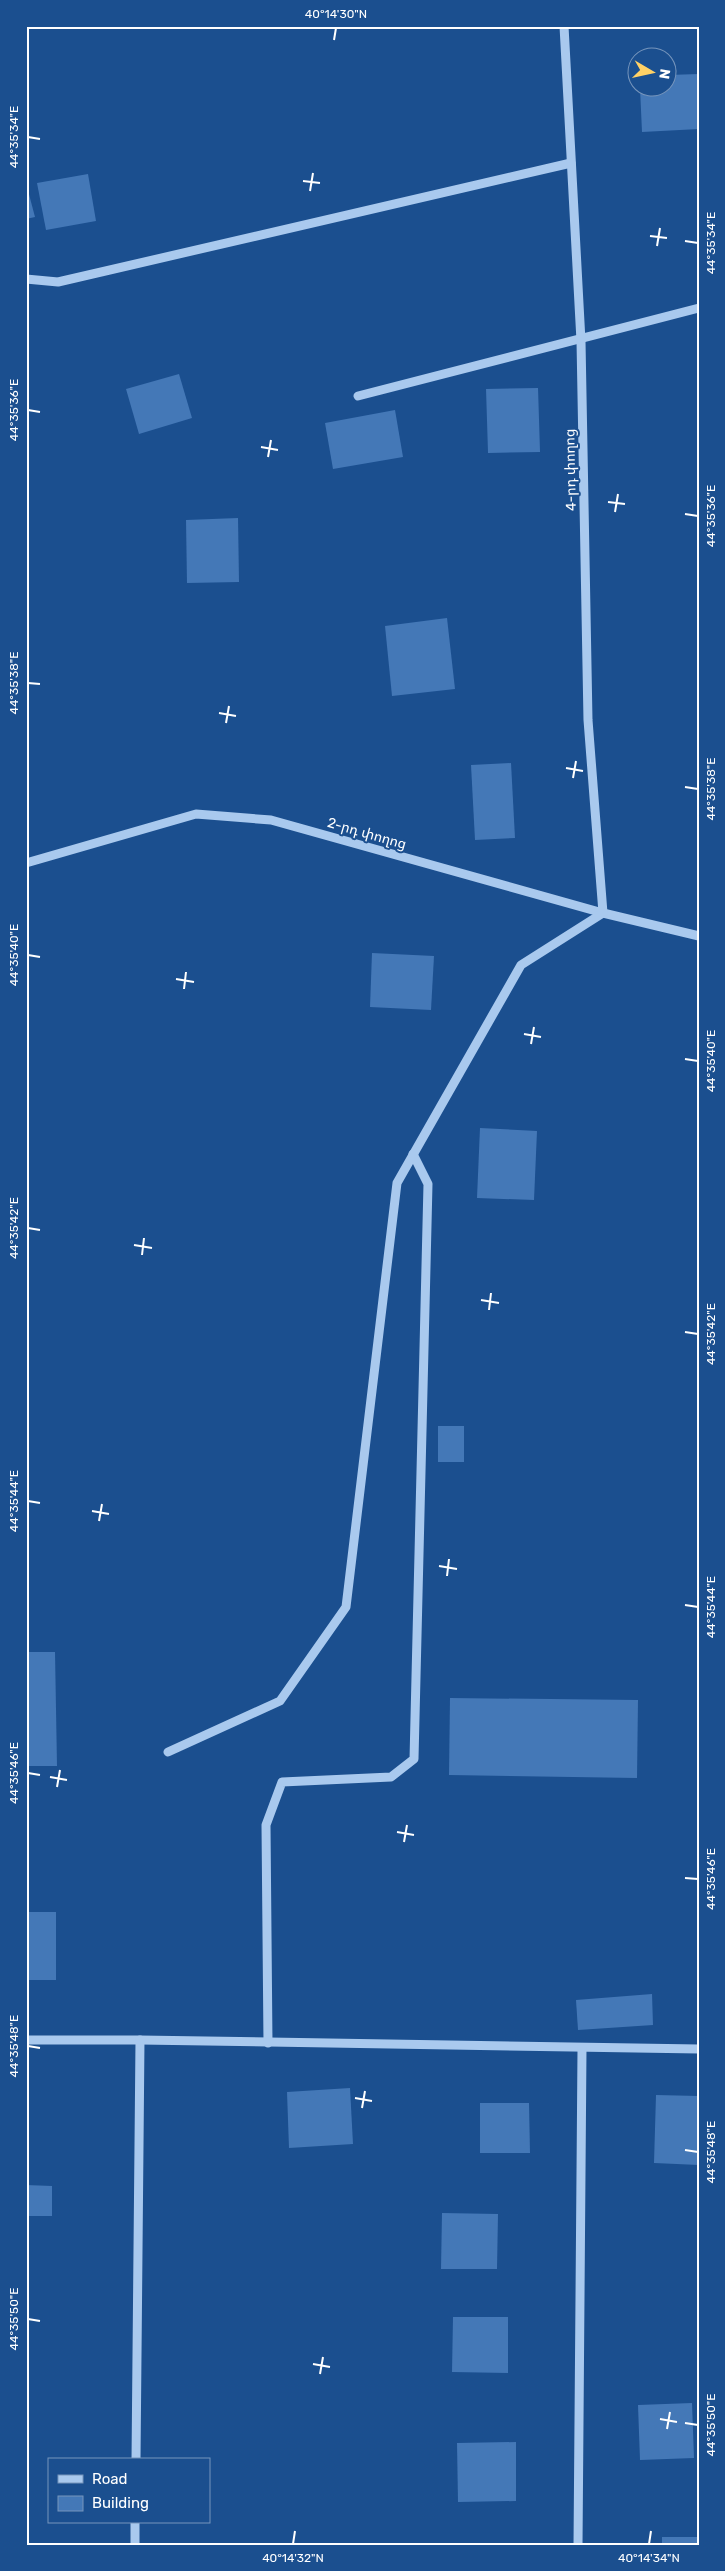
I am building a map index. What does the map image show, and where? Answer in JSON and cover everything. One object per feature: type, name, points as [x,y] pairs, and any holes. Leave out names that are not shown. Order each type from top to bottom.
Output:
[{"type":"street","name":"4-րդ փողոց","points":[[564,26],[581,341],[588,720],[603,913]]},
{"type":"street","points":[[26,279],[58,282],[571,163]]},
{"type":"street","points":[[358,396],[581,341],[699,308]]},
{"type":"street","name":"2-րդ փողոց","points":[[26,863],[196,814],[272,820],[603,913],[699,936]]},
{"type":"street","points":[[168,1752],[280,1701],[346,1607],[396,1183],[521,965],[603,913]]},
{"type":"street","points":[[268,2043],[266,1825],[282,1782],[391,1777],[414,1759],[428,1184],[413,1154]]},
{"type":"street","points":[[26,2040],[140,2040],[582,2049],[699,2049]]},
{"type":"street","points":[[136,2458],[140,2040]]},
{"type":"street","points":[[578,2545],[582,2049]]},
{"type":"street","points":[[135,2524],[135,2545]]},
{"type":"building","points":[[699,74],[699,129],[642,132],[640,98],[678,98],[678,75]]},
{"type":"building","points":[[88,174],[96,221],[46,230],[37,183]]},
{"type":"building","points":[[26,183],[35,217],[26,219]]},
{"type":"building","points":[[179,374],[192,418],[139,434],[126,389]]},
{"type":"building","points":[[538,388],[540,452],[488,453],[486,389]]},
{"type":"building","points":[[395,410],[403,457],[333,469],[325,423]]},
{"type":"building","points":[[238,518],[239,582],[187,583],[186,520]]},
{"type":"building","points":[[447,618],[455,689],[392,696],[385,626]]},
{"type":"building","points":[[511,763],[515,838],[475,840],[471,765]]},
{"type":"building","points":[[372,953],[434,956],[431,1010],[370,1007]]},
{"type":"building","points":[[480,1128],[537,1131],[534,1200],[477,1198]]},
{"type":"building","points":[[438,1426],[464,1426],[464,1462],[438,1462]]},
{"type":"building","points":[[26,1652],[55,1652],[57,1766],[26,1766]]},
{"type":"building","points":[[450,1698],[638,1700],[637,1778],[449,1775]]},
{"type":"building","points":[[26,1912],[56,1912],[56,1980],[26,1980]]},
{"type":"building","points":[[652,1994],[653,2025],[578,2030],[576,2000]]},
{"type":"building","points":[[350,2088],[353,2144],[289,2148],[287,2092]]},
{"type":"building","points":[[656,2095],[699,2096],[699,2165],[654,2163]]},
{"type":"building","points":[[480,2103],[529,2103],[530,2153],[480,2153]]},
{"type":"building","points":[[26,2185],[52,2186],[52,2216],[26,2216]]},
{"type":"building","points":[[442,2213],[498,2214],[497,2269],[441,2269]]},
{"type":"building","points":[[453,2317],[508,2317],[508,2373],[452,2372]]},
{"type":"building","points":[[692,2403],[694,2458],[640,2460],[638,2405]]},
{"type":"building","points":[[516,2442],[516,2501],[458,2502],[457,2443]]},
{"type":"building","points":[[662,2537],[699,2537],[699,2545],[662,2545]]}]
